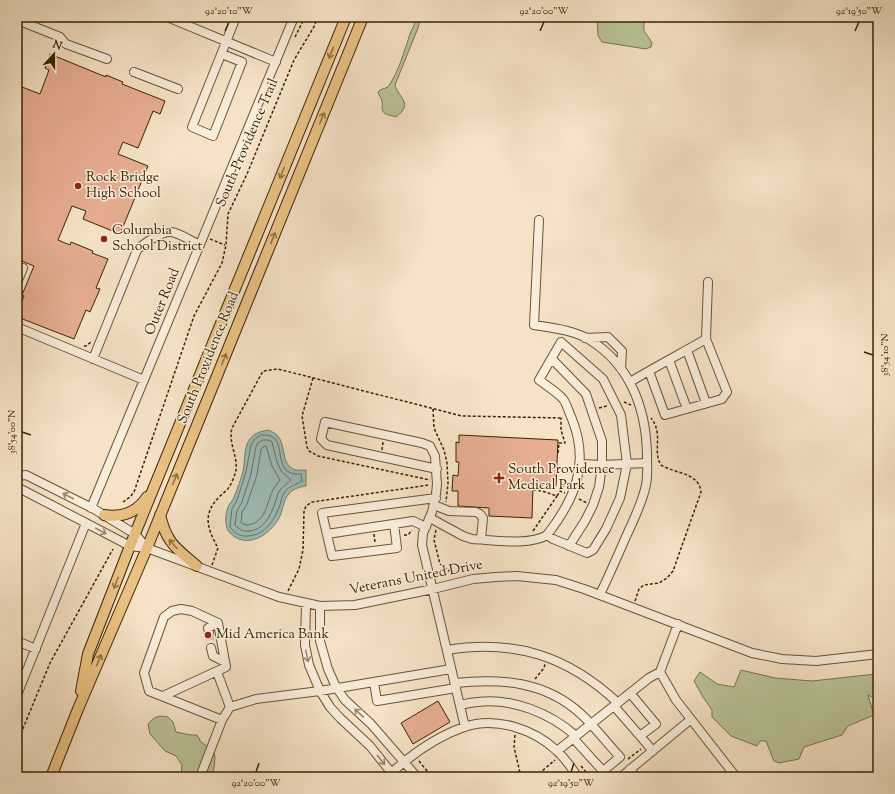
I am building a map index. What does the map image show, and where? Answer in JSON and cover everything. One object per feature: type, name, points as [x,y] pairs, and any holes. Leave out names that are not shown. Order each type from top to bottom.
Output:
[{"type":"main road","name":"South Providence Road","points":[[78,709],[88,654],[130,546],[346,17]]},
{"type":"main road","name":"South Providence Road","points":[[51,777],[78,709],[147,548],[363,17]]},
{"type":"main road","points":[[104,515],[116,517],[136,510],[154,487]]},
{"type":"main road","points":[[160,515],[167,538],[197,566]]},
{"type":"street","points":[[21,17],[20,21],[60,37],[66,44],[107,59]]},
{"type":"street","points":[[167,17],[276,62]]},
{"type":"street","points":[[222,54],[242,62],[213,136],[192,128],[236,17]]},
{"type":"street","name":"Outer Road","points":[[91,508],[294,17]]},
{"type":"street","points":[[134,72],[178,89]]},
{"type":"street","points":[[540,220],[534,325],[567,330],[585,338],[602,349],[614,360],[633,386],[642,410],[647,436],[646,484],[640,503],[600,594]]},
{"type":"street","points":[[93,359],[137,250],[144,244],[169,232],[200,245]]},
{"type":"street","points":[[17,283],[23,268]]},
{"type":"street","points":[[649,371],[665,415],[722,398],[727,392],[706,339],[708,282]]},
{"type":"street","points":[[17,327],[144,380]]},
{"type":"street","points":[[430,518],[463,536],[472,539],[531,542],[541,539],[547,535],[564,511],[572,496],[578,481],[580,464],[578,434],[564,400],[539,380],[567,330]]},
{"type":"street","points":[[585,338],[608,337],[622,351],[621,369]]},
{"type":"street","points":[[630,382],[706,339]]},
{"type":"street","points":[[547,535],[587,553],[593,550],[606,529],[618,503],[624,480],[626,464],[621,415],[603,379],[561,342]]},
{"type":"street","points":[[687,350],[706,403]]},
{"type":"street","points":[[552,359],[586,394],[602,441],[602,465],[599,487],[593,505],[585,521],[569,546]]},
{"type":"street","points":[[669,360],[687,409]]},
{"type":"street","points":[[437,469],[327,445],[321,439],[325,422],[422,443],[430,446],[435,456],[437,469],[435,502],[423,533],[422,545],[465,727]]},
{"type":"street","points":[[580,464],[602,465],[647,463]]},
{"type":"street","points":[[17,476],[26,475],[104,515],[135,534],[147,548]]},
{"type":"street","points":[[17,487],[130,546]]},
{"type":"street","points":[[394,524],[397,548],[332,556],[322,513],[435,502],[449,512],[476,512],[480,514],[483,518],[481,539]]},
{"type":"street","points":[[327,534],[413,521],[426,527]]},
{"type":"street","points":[[17,695],[86,523]]},
{"type":"street","name":"Veterans United Drive","points":[[130,546],[147,548],[280,597],[306,604],[320,606],[355,605],[473,579],[517,576],[556,580],[600,594],[752,653],[782,659],[816,661],[878,654]]},
{"type":"street","points":[[306,604],[305,645],[309,665],[320,691],[330,707],[370,746],[391,776],[405,762],[443,736],[465,727],[483,724],[504,724],[524,730],[539,737],[578,777]]},
{"type":"street","points":[[320,606],[320,641],[328,669],[336,688],[345,700],[370,724],[417,777]]},
{"type":"street","points":[[218,623],[192,611],[181,609],[172,611],[164,617],[144,673],[149,690],[222,720]]},
{"type":"street","points":[[209,632],[208,628],[218,623]]},
{"type":"street","points":[[163,696],[226,668],[218,623]]},
{"type":"street","points":[[556,755],[575,737],[630,692],[660,672],[678,624]]},
{"type":"street","points":[[17,641],[36,649]]},
{"type":"street","points":[[447,650],[482,646],[526,650],[547,657],[583,675],[603,689],[652,751]]},
{"type":"street","points":[[211,648],[213,656],[225,662]]},
{"type":"street","points":[[200,777],[222,720],[230,708],[256,699],[320,691],[451,669]]},
{"type":"street","points":[[217,672],[230,708]]},
{"type":"street","points":[[660,672],[676,700],[690,720],[736,777]]},
{"type":"street","points":[[374,682],[378,701],[455,685],[490,680],[510,681],[530,686],[548,692],[566,702],[591,724],[620,757],[602,771],[567,728],[536,711],[495,701],[460,705]]},
{"type":"street","points":[[630,692],[656,724],[640,736]]},
{"type":"street","points":[[621,777],[690,720]]},
{"type":"street","points":[[630,769],[636,777]]},
{"type":"path","name":"South Providence Trail","points":[[123,502],[134,492],[194,316],[222,263],[226,245],[228,214],[247,174],[294,60],[316,25],[317,17]]},
{"type":"path","points":[[210,571],[218,548],[211,536],[207,518],[209,511],[220,496],[229,488],[236,470],[230,434],[263,372],[278,369],[462,416],[571,417]]},
{"type":"path","points":[[592,411],[614,403],[623,402],[642,410],[652,419],[656,427],[658,433],[658,461],[661,465],[696,479],[700,485],[701,492],[673,571],[667,578],[659,583],[644,585],[639,589],[633,606]]},
{"type":"path","points":[[558,453],[559,443],[565,443],[561,430],[561,418]]},
{"type":"path","points":[[530,536],[557,496]]},
{"type":"path","points":[[17,743],[50,663],[113,549]]},
{"type":"path","points":[[510,732],[516,733],[514,747],[521,777]]},
{"type":"path","points":[[422,757],[418,760],[432,777]]},
{"type":"green space","points":[[415,17],[421,17],[395,85],[405,104],[404,108],[396,117],[383,112],[382,101],[378,92],[388,87],[395,74],[414,24]]},
{"type":"green space","points":[[597,17],[645,17],[644,29],[652,43],[651,47],[646,49],[602,42],[598,36]]},
{"type":"green space","points":[[741,670],[775,678],[812,681],[876,674],[878,672],[878,700],[868,695],[874,715],[848,726],[842,735],[804,747],[799,759],[779,763],[774,761],[766,741],[760,741],[757,746],[731,736],[712,717],[712,710],[694,681],[700,672],[717,684],[734,687]]},
{"type":"green space","points":[[160,716],[168,717],[173,722],[176,732],[197,735],[201,742],[214,751],[215,758],[213,777],[181,777],[182,765],[176,756],[165,751],[150,734],[148,724],[154,718]]},
{"type":"water","points":[[269,430],[276,434],[280,439],[285,458],[289,466],[296,470],[306,470],[306,486],[292,491],[286,497],[279,518],[270,530],[258,538],[244,540],[237,538],[228,530],[226,523],[227,511],[234,498],[241,478],[244,468],[246,447],[249,441],[256,434]]},
{"type":"building","name":"Rock Bridge High School","points":[[50,54],[106,77],[106,75],[123,82],[122,84],[165,101],[160,114],[153,111],[138,148],[123,142],[118,154],[148,166],[120,234],[83,219],[86,211],[72,206],[58,240],[70,245],[71,242],[93,251],[92,253],[108,259],[96,288],[100,289],[90,312],[86,310],[74,339],[20,318],[22,312],[18,310],[24,296],[22,295],[34,266],[17,259],[17,85],[40,94],[49,70],[45,68]]},
{"type":"building","points":[[459,435],[558,440],[556,486],[533,485],[532,518],[489,516],[489,508],[458,506],[458,491],[452,491],[453,475],[458,476],[459,462],[456,462],[456,442],[459,443]]},
{"type":"building","points":[[438,701],[450,722],[413,744],[401,723]]},
{"type":"tunnel","points":[[209,632],[211,648]]},
{"type":"place","name":"Rock Bridge High School","points":[[78,186]]},
{"type":"place","name":"Columbia School District","points":[[104,239]]},
{"type":"place","name":"South Providence Medical Park","points":[[499,478]]},
{"type":"place","name":"Mid America Bank","points":[[208,635]]}]
